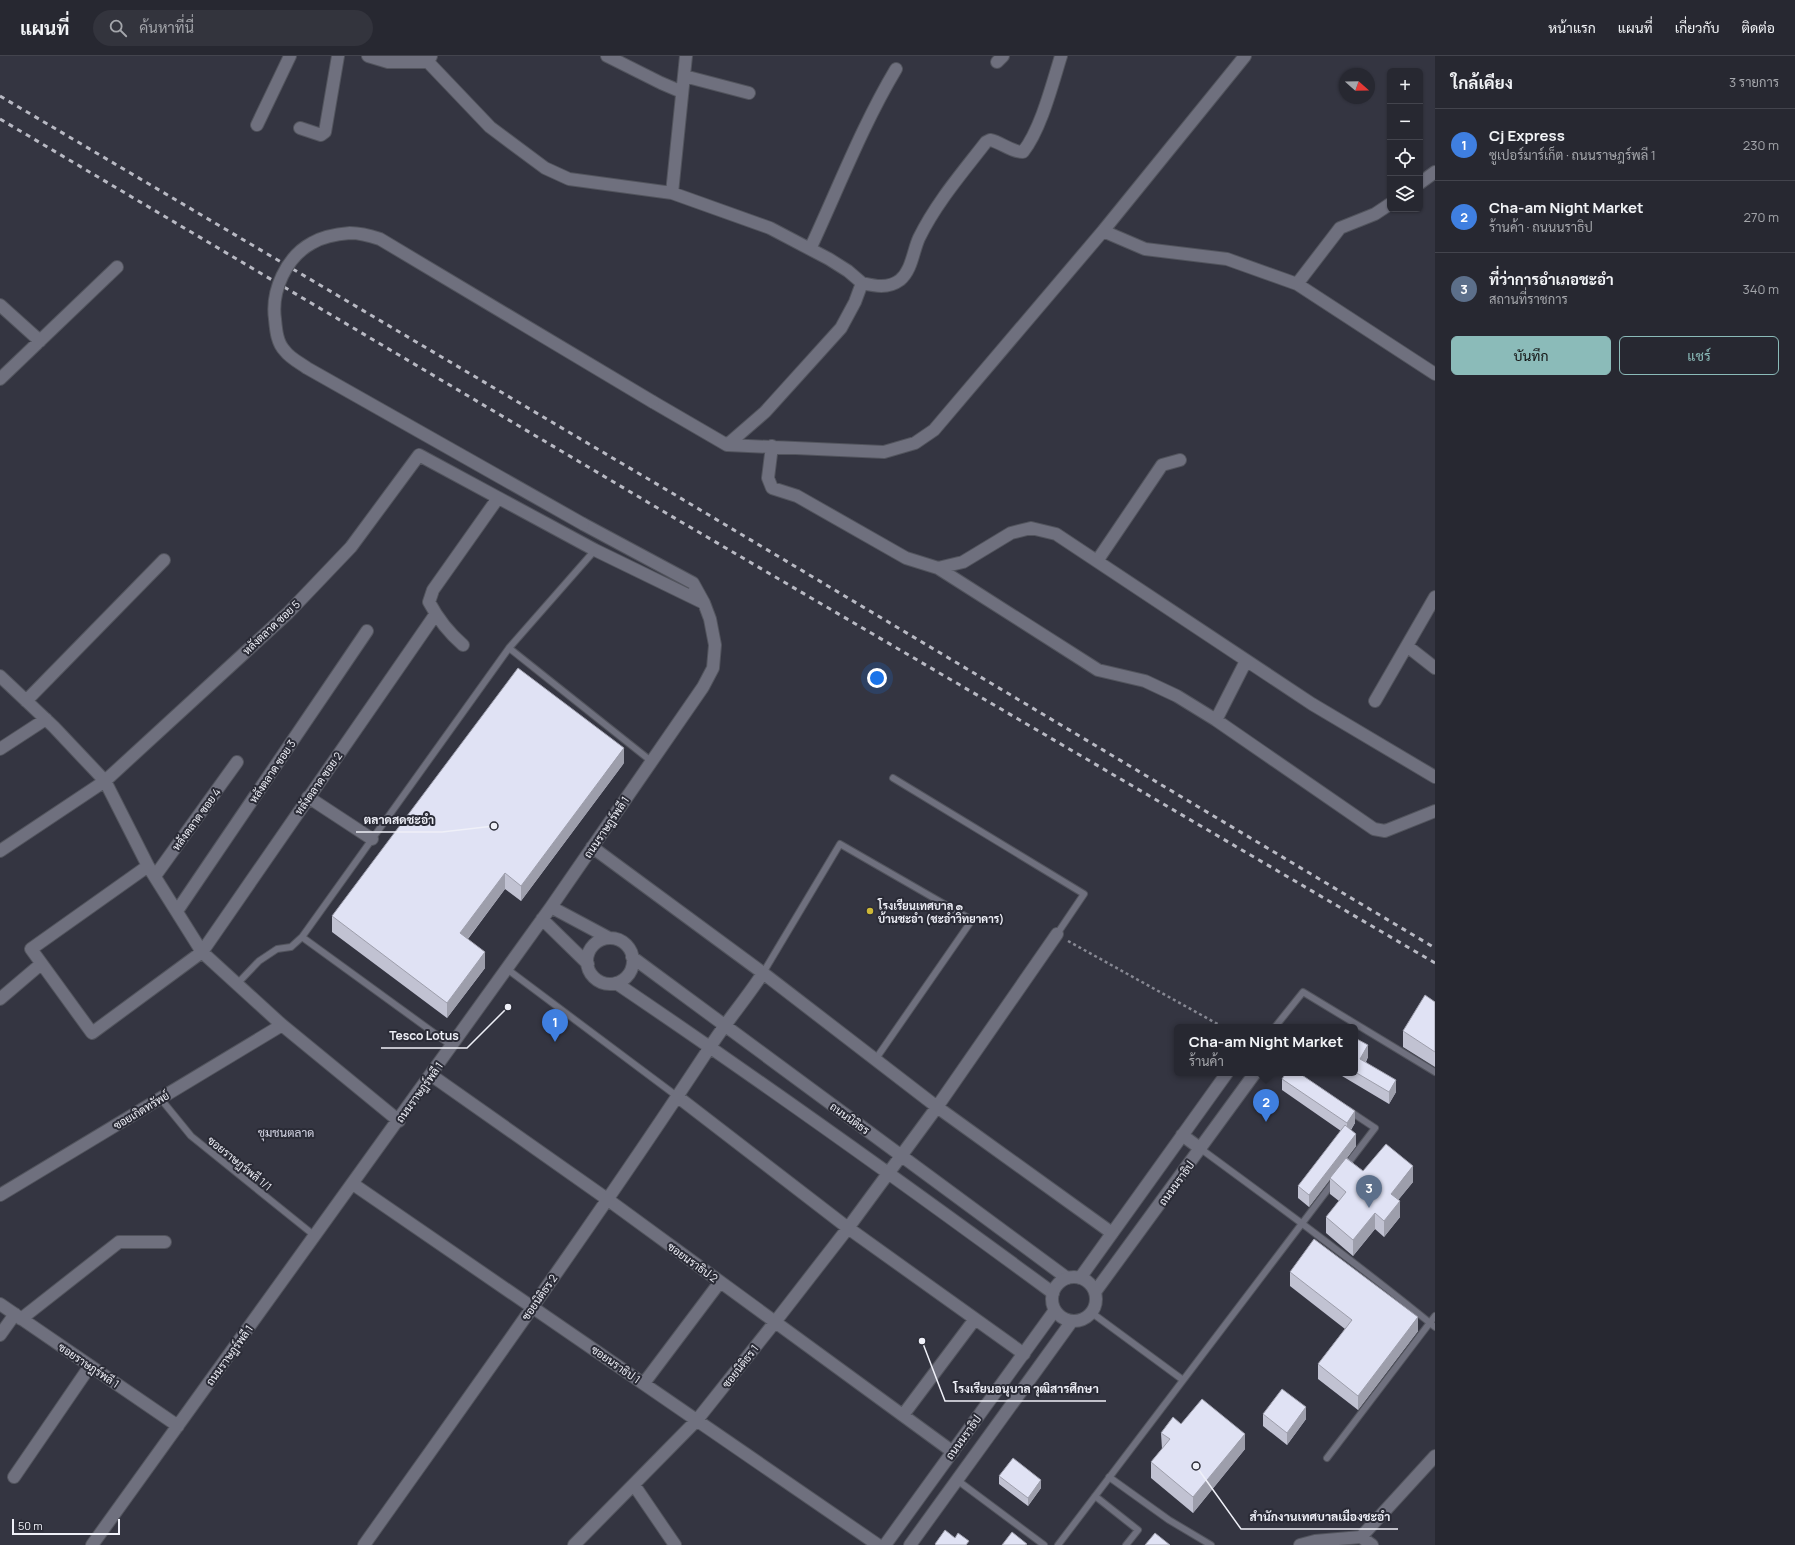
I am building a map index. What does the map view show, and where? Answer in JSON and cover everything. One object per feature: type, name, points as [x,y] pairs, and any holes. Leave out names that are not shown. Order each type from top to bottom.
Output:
[{"type":"street","points":[[257,125],[290,56]]},
{"type":"street","points":[[300,128],[321,134],[326,132],[338,56]]},
{"type":"street","points":[[368,56],[388,62],[430,59],[490,127],[545,168],[569,179],[672,193],[770,228],[848,271],[862,283],[882,287],[901,279],[909,267],[919,239],[930,219],[947,192],[986,142],[990,140],[996,141],[1018,152],[1023,152],[1029,144],[1044,108],[1061,56]]},
{"type":"street","points":[[607,56],[682,92]]},
{"type":"street","points":[[672,193],[686,56]]},
{"type":"street","points":[[726,445],[884,452],[915,443],[934,430],[1103,231],[1241,57]]},
{"type":"street","points":[[810,249],[868,120],[896,68]]},
{"type":"street","points":[[684,76],[750,93]]},
{"type":"street","points":[[1423,180],[1435,172]]},
{"type":"street","points":[[1297,284],[1340,228],[1375,214],[1387,206]]},
{"type":"street","points":[[1103,231],[1145,249],[1227,259],[1297,284],[1435,374]]},
{"type":"street","name":"ถนนราษฎร์พลี 1","points":[[92,1545],[399,1121],[551,907],[703,687],[713,668],[714,645],[710,619],[704,603],[692,583],[583,524],[307,368],[284,351],[276,332],[274,314],[276,292],[281,278],[298,253],[312,243],[351,233],[380,239],[726,445]]},
{"type":"street","points":[[0,379],[117,266]]},
{"type":"street","points":[[726,445],[765,412],[841,328],[855,302],[862,283]]},
{"type":"street","points":[[0,305],[40,341]]},
{"type":"street","points":[[772,446],[768,478],[772,488],[797,496],[906,558],[938,568],[1098,670],[1145,682],[1177,696],[1216,720],[1374,829],[1385,831],[1435,811]]},
{"type":"street","name":"หลังตลาด ซอย 5","points":[[0,851],[104,781],[288,613],[346,552],[419,455],[498,498]]},
{"type":"street","points":[[1098,561],[1162,465],[1180,460]]},
{"type":"street","points":[[463,645],[448,632],[435,615],[429,602],[433,590],[498,498],[595,550],[704,603]]},
{"type":"street","points":[[938,568],[963,562],[1011,533],[1031,528],[1056,534],[1312,704],[1435,777]]},
{"type":"street","points":[[26,701],[164,560]]},
{"type":"street","points":[[1375,701],[1435,597]]},
{"type":"street","name":"หลังตลาด ซอย 2","points":[[41,964],[92,1033],[202,952],[435,615]]},
{"type":"street","name":"หลังตลาด ซอย 3","points":[[177,911],[367,631]]},
{"type":"street","points":[[1407,646],[1435,668]]},
{"type":"street","points":[[1216,720],[1246,661]]},
{"type":"street","points":[[0,676],[46,720],[104,781],[148,866],[202,952],[282,1025],[399,1121]]},
{"type":"street","points":[[0,749],[46,720]]},
{"type":"street","name":"หลังตลาด ซอย 4","points":[[155,876],[237,762]]},
{"type":"street","points":[[308,797],[372,839]]},
{"type":"street","points":[[592,847],[763,973],[937,1107],[1112,1232]]},
{"type":"street","points":[[0,999],[41,964],[31,949],[148,866]]},
{"type":"street","points":[[551,907],[609,938],[623,942],[628,947],[632,958],[632,968],[628,975],[616,983],[601,982],[590,971],[588,964],[588,957],[595,944],[601,940],[609,938]]},
{"type":"street","points":[[542,919],[588,964]]},
{"type":"street","name":"ซอยนิติธร 1","points":[[574,1545],[697,1420],[775,1322],[848,1228],[937,1107],[1057,934]]},
{"type":"street","name":"ถนนนิติธร","points":[[632,958],[1067,1278]]},
{"type":"street","name":"ซอยนิติธร 2","points":[[364,1545],[678,1097],[710,1046],[763,973]]},
{"type":"street","name":"ถนนนิติธร","points":[[616,983],[710,1046],[889,1172],[1053,1293]]},
{"type":"street","name":"ซอยเกิดทรัพย์","points":[[0,1195],[282,1025]]},
{"type":"street","name":"ซอยนราธิป 2","points":[[432,1075],[607,1199],[953,1452]]},
{"type":"street","name":"ถนนนราธิป","points":[[1080,1278],[1225,1076]]},
{"type":"street","name":"ถนนนราธิป","points":[[1096,1292],[1253,1076]]},
{"type":"street","points":[[678,1097],[848,1228],[1024,1354]]},
{"type":"street","points":[[1182,1135],[1201,1149]]},
{"type":"street","name":"ซอยนราธิป 1","points":[[353,1184],[878,1545]]},
{"type":"street","points":[[0,1335],[18,1317],[118,1242],[165,1242]]},
{"type":"street","points":[[1067,1278],[1080,1278],[1090,1283],[1096,1292],[1096,1303],[1092,1313],[1084,1320],[1072,1321],[1062,1318],[1055,1310],[1052,1298],[1053,1293],[1058,1284],[1067,1278]]},
{"type":"street","points":[[644,1384],[720,1282]]},
{"type":"street","name":"ซอยราษฎร์พลี 1","points":[[0,1304],[178,1426]]},
{"type":"street","name":"ถนนนราธิป","points":[[885,1545],[1055,1310]]},
{"type":"street","points":[[903,1415],[975,1319]]},
{"type":"street","name":"ถนนนราธิป","points":[[910,1545],[1072,1321]]},
{"type":"street","points":[[14,1477],[90,1366]]},
{"type":"street","points":[[1361,1537],[1435,1456]]},
{"type":"street","points":[[941,1468],[957,1480]]},
{"type":"street","points":[[634,1485],[675,1545]]},
{"type":"street","points":[[1300,1545],[1315,1541],[1361,1537],[1372,1545]]},
{"type":"lane","points":[[237,984],[259,961],[277,949],[291,947],[302,937],[509,648],[595,550]]},
{"type":"lane","points":[[509,648],[651,761]]},
{"type":"lane","points":[[893,778],[1084,894],[1057,934]]},
{"type":"lane","points":[[763,973],[840,844],[972,920],[875,1060]]},
{"type":"lane","points":[[302,937],[452,1046]]},
{"type":"lane","points":[[507,969],[678,1097]]},
{"type":"lane","points":[[1277,1024],[1303,992],[1356,1024]]},
{"type":"lane","points":[[1358,1025],[1435,1072]]},
{"type":"lane","name":"ซอยราษฎร์พลี 1/1","points":[[160,1098],[191,1136],[315,1236]]},
{"type":"lane","points":[[1058,1545],[1375,1128],[1344,1107]]},
{"type":"lane","points":[[1201,1149],[1303,1223],[1393,1292],[1435,1327]]},
{"type":"lane","points":[[1092,1313],[1183,1380]]},
{"type":"lane","points":[[1328,1458],[1435,1316]]},
{"type":"lane","points":[[1109,1477],[1169,1520],[1211,1545]]},
{"type":"lane","points":[[957,1480],[1044,1545]]},
{"type":"lane","points":[[1095,1496],[1138,1530],[1126,1545]]},
{"type":"path","points":[[1057,934],[1218,1024]]},
{"type":"building","points":[[518,668],[624,748],[521,886],[505,873],[460,933],[485,952],[447,1003],[332,916]]},
{"type":"building","points":[[1425,995],[1435,1002],[1435,1052],[1403,1031]]},
{"type":"building","points":[[1358,1040],[1368,1045],[1360,1059],[1396,1080],[1389,1092],[1358,1074]]},
{"type":"building","points":[[1284,1076],[1303,1076],[1355,1111],[1347,1123],[1282,1079]]},
{"type":"building","points":[[1345,1125],[1356,1134],[1309,1195],[1298,1186]]},
{"type":"building","points":[[1386,1144],[1413,1166],[1391,1194],[1400,1201],[1384,1221],[1375,1213],[1353,1240],[1326,1217],[1346,1192],[1330,1178],[1346,1158],[1363,1171]]},
{"type":"building","points":[[1314,1239],[1418,1317],[1358,1396],[1318,1364],[1352,1320],[1290,1272]]},
{"type":"building","points":[[1282,1389],[1306,1407],[1287,1433],[1263,1414]]},
{"type":"building","points":[[1202,1399],[1245,1434],[1193,1497],[1151,1462],[1170,1439],[1161,1433],[1173,1417],[1181,1424]]},
{"type":"building","points":[[1013,1458],[1041,1480],[1028,1498],[999,1476]]},
{"type":"building","points":[[945,1530],[955,1538],[958,1533],[969,1541],[966,1545],[936,1545],[935,1544]]},
{"type":"building","points":[[1012,1532],[1027,1544],[1002,1545]]},
{"type":"building","points":[[1155,1533],[1170,1545],[1145,1545]]},
{"type":"railway","points":[[0,96],[677,496],[1435,948]]},
{"type":"railway","points":[[0,119],[666,513],[1435,963]]},
{"type":"place","name":"ตลาดสดชะอำ","points":[[494,826]]},
{"type":"place","name":"โรงเรียนเทศบาล ๑ บ้านชะอำ (ชะอำวิทยาคาร)","points":[[870,911]]},
{"type":"place","name":"Tesco Lotus","points":[[508,1007]]},
{"type":"place","name":"Cj Express","points":[[555,1042]]},
{"type":"place","name":"Cha-am Night Market","points":[[1266,1122]]},
{"type":"place","name":"ที่ว่าการอำเภอชะอำ","points":[[1369,1208]]},
{"type":"place","name":"โรงเรียนอนุบาล วุฒิสารศึกษา","points":[[922,1341]]},
{"type":"place","name":"สํานักงานเทศบาลเมืองชะอำ","points":[[1196,1466]]},
{"type":"district","name":"ชุมชนตลาด","points":[[286,1132]]}]
